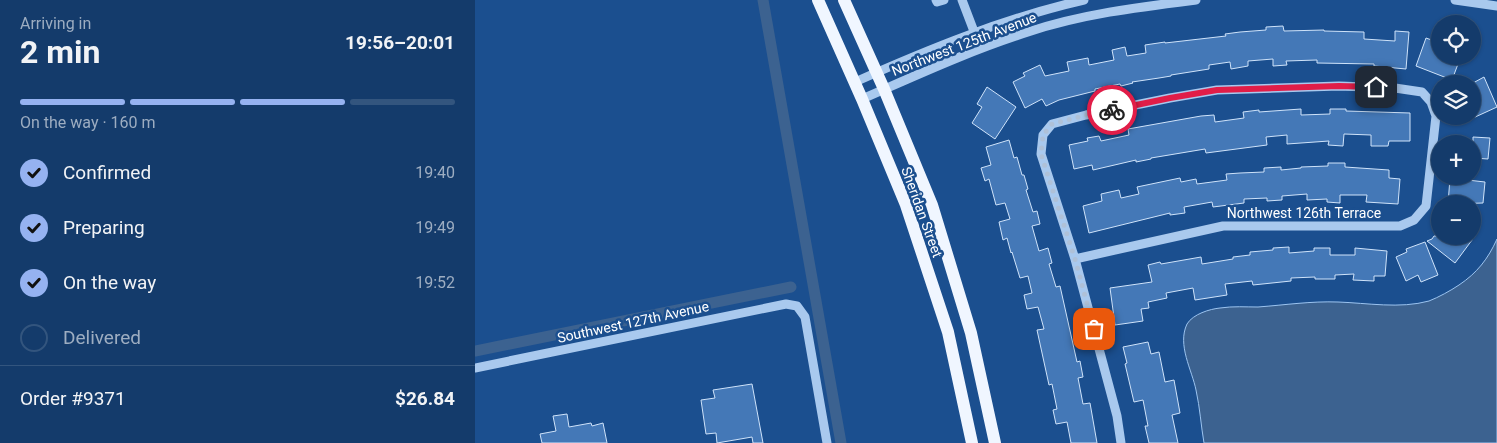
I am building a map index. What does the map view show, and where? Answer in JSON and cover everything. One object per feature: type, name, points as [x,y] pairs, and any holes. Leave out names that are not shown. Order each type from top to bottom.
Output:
[{"type":"main road","name":"Sheridan Street","points":[[818,0],[855,82],[905,205],[947,332],[972,443]]},
{"type":"main road","name":"Sheridan Street","points":[[844,0],[884,89],[932,205],[971,333],[995,443]]},
{"type":"street","points":[[936,0],[937,2],[944,0]]},
{"type":"street","points":[[962,0],[975,34]]},
{"type":"street","name":"Northwest 125th Avenue","points":[[855,82],[1024,16],[1084,0]]},
{"type":"street","name":"Northwest 125th Avenue","points":[[862,99],[1029,31],[1131,4],[1196,0]]},
{"type":"street","points":[[1455,0],[1497,6]]},
{"type":"street","name":"Northwest 126th Terrace","points":[[1339,86],[1395,88],[1422,92],[1431,102],[1436,116],[1426,206],[1415,220],[1400,226],[1223,226],[1075,259],[1041,154],[1043,135],[1052,124],[1087,115],[1217,90],[1339,86]]},
{"type":"street","points":[[1075,259],[1117,416],[1121,443]]},
{"type":"street","name":"Southwest 127th Avenue","points":[[475,368],[786,304],[797,306],[805,317],[827,443]]},
{"type":"water","points":[[1497,239],[1497,443],[1204,443],[1194,382],[1184,349],[1184,332],[1187,324],[1193,317],[1207,311],[1230,307],[1328,302],[1407,305],[1429,301],[1441,296],[1471,276],[1486,259]]},
{"type":"building","points":[[1283,26],[1284,31],[1364,32],[1364,39],[1395,41],[1395,31],[1409,32],[1406,69],[1374,66],[1374,64],[1317,63],[1317,60],[1286,61],[1287,65],[1273,66],[1273,59],[1248,61],[1248,66],[1231,69],[1230,62],[1209,65],[1209,69],[1132,82],[1121,86],[1120,84],[1095,89],[1095,91],[1059,100],[1046,106],[1042,99],[1025,108],[1013,82],[1025,76],[1023,73],[1040,65],[1045,76],[1069,71],[1067,62],[1088,58],[1089,65],[1114,60],[1112,50],[1125,47],[1127,56],[1146,53],[1145,45],[1226,36],[1225,34],[1266,30],[1266,27]]},
{"type":"building","points":[[1426,38],[1431,40],[1431,65],[1458,65],[1454,75],[1439,75],[1416,66]]},
{"type":"building","points":[[1484,77],[1497,107],[1481,114],[1481,79]]},
{"type":"building","points":[[987,87],[1016,107],[995,139],[972,123],[982,107],[977,104]]},
{"type":"building","points":[[1301,109],[1301,115],[1330,114],[1330,109],[1410,113],[1410,141],[1389,141],[1388,146],[1371,146],[1371,135],[1344,134],[1343,146],[1328,145],[1329,141],[1287,144],[1287,135],[1266,137],[1267,145],[1206,153],[1205,149],[1136,162],[1136,160],[1093,170],[1092,165],[1074,169],[1069,145],[1088,141],[1087,138],[1099,136],[1101,141],[1129,135],[1128,129],[1201,116],[1214,115],[1215,122],[1244,118],[1243,112]]},
{"type":"building","points":[[1481,137],[1490,138],[1488,159],[1481,159]]},
{"type":"building","points":[[1009,140],[1014,158],[1017,157],[1022,175],[1024,175],[1028,189],[1026,190],[1033,212],[1037,211],[1040,224],[1032,226],[1039,251],[1048,248],[1052,263],[1049,264],[1056,287],[1060,286],[1077,362],[1080,361],[1083,377],[1078,378],[1083,404],[1090,403],[1097,443],[1071,443],[1067,422],[1056,424],[1053,410],[1057,409],[1052,384],[1049,385],[1037,330],[1044,329],[1038,307],[1027,309],[1024,295],[1032,293],[1028,276],[1020,278],[1007,238],[1003,240],[999,222],[1010,219],[1005,203],[996,205],[989,179],[985,181],[981,168],[991,165],[986,147]]},
{"type":"building","points":[[1328,163],[1345,163],[1345,167],[1389,170],[1389,178],[1400,179],[1398,204],[1366,202],[1367,195],[1340,195],[1340,203],[1327,202],[1327,199],[1307,200],[1307,194],[1282,196],[1282,200],[1267,201],[1267,198],[1244,199],[1244,203],[1213,207],[1212,202],[1184,207],[1185,213],[1170,215],[1170,213],[1089,233],[1083,206],[1102,201],[1101,194],[1119,190],[1121,198],[1139,194],[1137,187],[1180,178],[1181,182],[1196,179],[1197,184],[1227,180],[1226,174],[1264,172],[1264,168],[1281,167],[1281,170],[1328,166]]},
{"type":"building","points":[[1481,182],[1485,182],[1483,203],[1481,203],[1481,195],[1449,195],[1449,185],[1481,185]]},
{"type":"building","points":[[1425,242],[1438,275],[1421,282],[1418,275],[1406,281],[1396,257],[1407,252],[1406,249]]},
{"type":"building","points":[[1432,245],[1468,245],[1455,263]]},
{"type":"building","points":[[1289,247],[1289,253],[1314,251],[1314,248],[1330,248],[1330,255],[1355,255],[1355,248],[1387,251],[1385,276],[1374,276],[1374,281],[1353,280],[1354,274],[1335,275],[1335,279],[1315,279],[1315,277],[1291,278],[1291,281],[1253,285],[1252,281],[1225,284],[1227,295],[1195,300],[1193,288],[1166,293],[1167,298],[1148,302],[1149,308],[1141,309],[1143,321],[1115,325],[1110,288],[1152,282],[1148,265],[1201,257],[1202,264],[1250,255],[1250,252]]},
{"type":"building","points":[[1148,342],[1151,354],[1159,352],[1165,382],[1174,380],[1180,413],[1172,415],[1178,443],[1149,443],[1145,426],[1148,426],[1143,400],[1134,402],[1123,347]]},
{"type":"building","points":[[752,384],[763,443],[753,443],[752,437],[717,443],[716,433],[706,434],[701,400],[715,398],[713,390]]},
{"type":"building","points":[[567,414],[569,427],[591,423],[592,426],[603,423],[607,443],[542,443],[540,434],[556,431],[553,416]]},
{"type":"waterway","points":[[763,0],[841,443]]},
{"type":"waterway","points":[[475,351],[791,287]]},
{"type":"way so far","points":[[1094,329],[1075,259],[1041,154],[1043,135],[1052,124],[1112,110]]},
{"type":"route","points":[[1112,110],[1217,90],[1339,86],[1376,87]]}]
